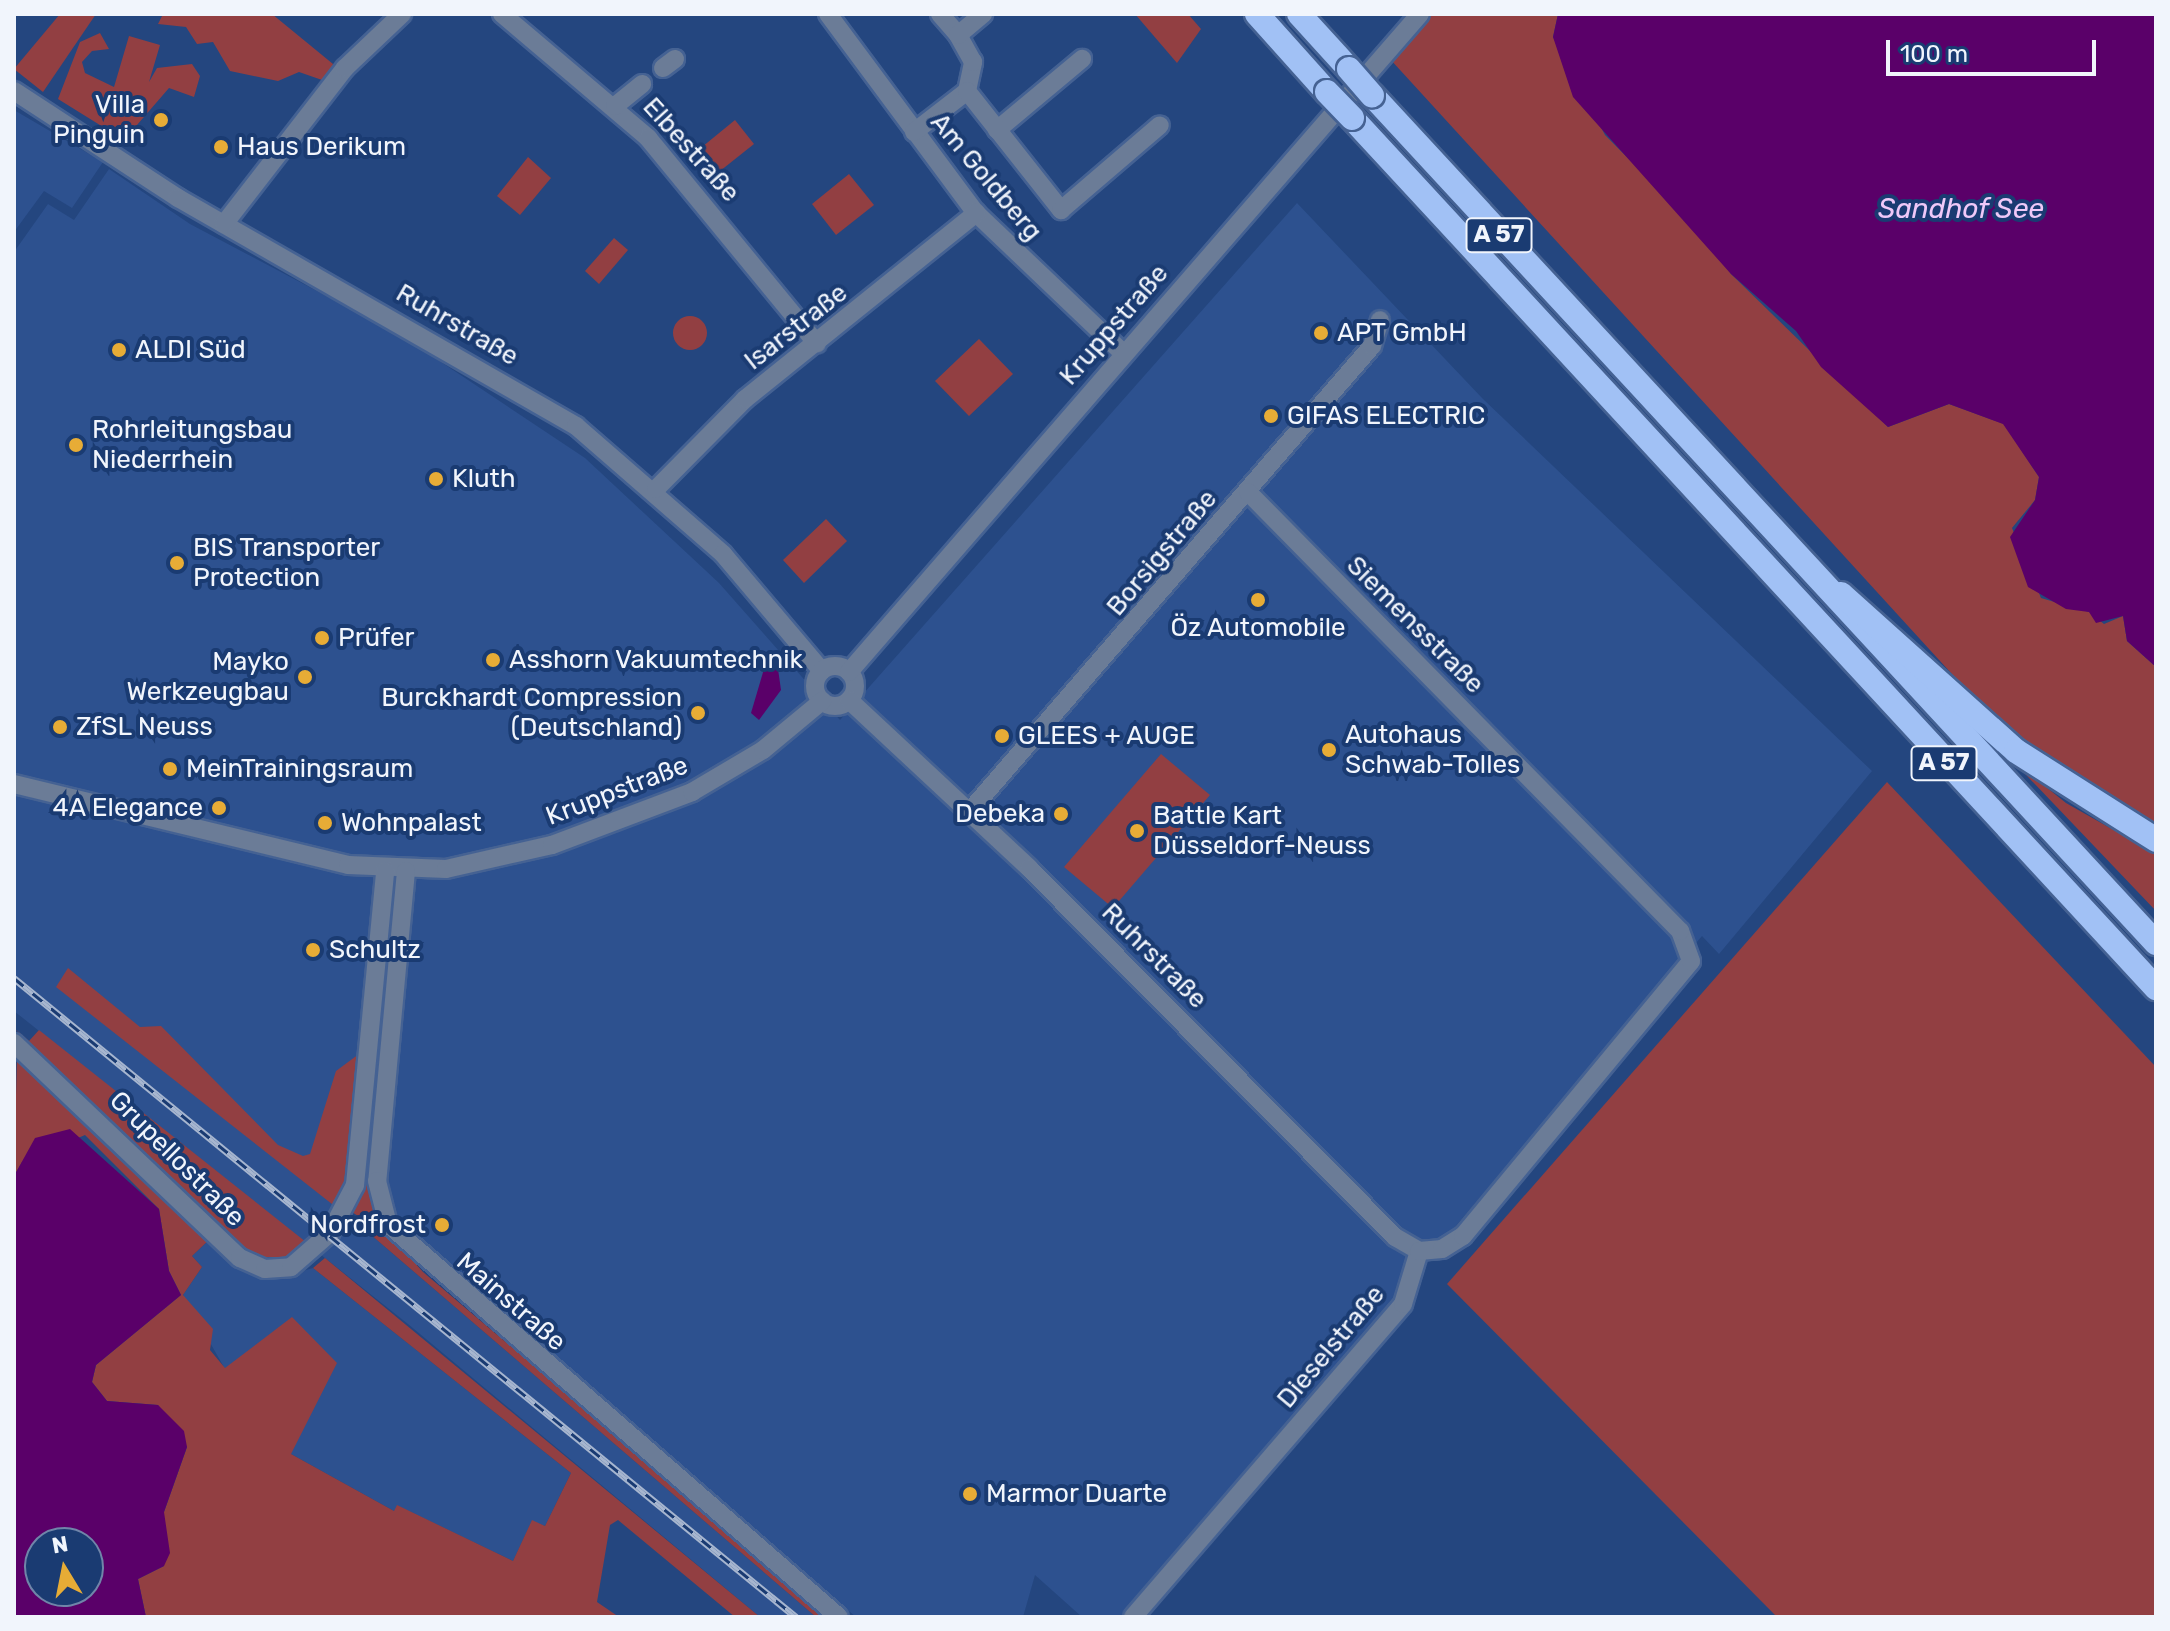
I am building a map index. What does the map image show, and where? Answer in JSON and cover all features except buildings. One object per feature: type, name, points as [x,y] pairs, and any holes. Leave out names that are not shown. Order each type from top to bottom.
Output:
[{"type":"highway","name":"A 57","points":[[1257,14],[2156,988]]},
{"type":"highway","name":"A 57","points":[[1299,14],[1817,582],[2156,943]]},
{"type":"highway","points":[[1817,582],[1872,615],[2027,759],[2156,840]]},
{"type":"street","points":[[224,224],[345,68],[402,14]]},
{"type":"street","name":"Elbestraße","points":[[502,14],[615,106],[707,202],[817,344]]},
{"type":"street","name":"Am Goldberg","points":[[828,14],[976,213],[1124,354]]},
{"type":"street","points":[[914,132],[967,91],[973,62],[958,35],[940,14]]},
{"type":"street","points":[[958,35],[983,14]]},
{"type":"street","name":"Kruppstraße","points":[[849,672],[1420,14]]},
{"type":"street","points":[[997,130],[1082,59]]},
{"type":"street","points":[[615,106],[642,84]]},
{"type":"street","name":"Ruhrstraße","points":[[14,91],[224,224],[504,380],[656,489],[741,573],[822,671]]},
{"type":"street","points":[[967,91],[1061,210],[1160,125]]},
{"type":"street","name":"Isarstraße","points":[[656,489],[745,399],[976,213]]},
{"type":"street","name":"Borsigstraße","points":[[969,812],[1372,346],[1380,320]]},
{"type":"street","name":"Siemensstraße","points":[[1248,492],[1680,931],[1691,951],[1681,979],[1463,1236],[1442,1249],[1419,1251]]},
{"type":"street","points":[[822,671],[849,672],[855,689],[849,700],[822,701],[815,683],[822,671]]},
{"type":"street","name":"Ruhrstraße","points":[[849,700],[969,812],[1395,1237],[1419,1251]]},
{"type":"street","name":"Kruppstraße","points":[[406,871],[520,855],[674,800],[742,764],[822,701]]},
{"type":"street","points":[[14,784],[385,871],[406,871]]},
{"type":"street","points":[[380,942],[385,871]]},
{"type":"street","name":"Mainstraße","points":[[385,871],[391,906],[402,918]]},
{"type":"street","name":"Mainstraße","points":[[406,871],[377,1181],[388,1224],[839,1617]]},
{"type":"street","points":[[380,942],[402,918]]},
{"type":"street","name":"Grupellostraße","points":[[14,1043],[240,1258],[280,1270],[315,1250],[344,1215],[355,1185],[380,942]]},
{"type":"street","name":"Dieselstraße","points":[[1133,1617],[1403,1304],[1419,1251]]},
{"type":"shaded area","points":[[60,14],[96,14],[43,92],[14,69]]},
{"type":"shaded area","points":[[163,14],[272,14],[333,64],[332,71],[322,80],[299,72],[278,81],[230,71],[213,42],[197,44],[186,27],[158,24]]},
{"type":"shaded area","points":[[1135,14],[1188,14],[1201,29],[1177,63]]},
{"type":"shaded area","points":[[1428,14],[1558,14],[1553,37],[1605,135],[1695,226],[1731,274],[1888,427],[1949,404],[2004,424],[2039,477],[2035,500],[2012,528],[2041,598],[2089,612],[2104,624],[2123,616],[2127,641],[2156,667],[2156,828],[2078,783],[1972,696],[1390,59]]},
{"type":"shaded area","points":[[100,33],[109,49],[92,51],[82,62],[85,73],[114,87],[129,36],[160,45],[149,82],[157,68],[192,64],[200,76],[194,97],[169,88],[124,140],[58,99],[80,42]]},
{"type":"shaded area","points":[[14,110],[103,162],[72,208],[44,191],[14,232]]},
{"type":"shaded area","points":[[735,120],[754,144],[710,179],[691,156]]},
{"type":"shaded area","points":[[528,157],[551,178],[520,215],[497,196]]},
{"type":"shaded area","points":[[109,169],[190,224],[402,336],[585,458],[719,583],[840,720],[1297,203],[1483,399],[1872,771],[1719,954],[1702,936],[1124,1617],[1082,1617],[1035,1575],[1023,1617],[856,1617],[379,1220],[328,1198],[816,1617],[760,1617],[408,1324],[14,1011],[14,252],[48,204],[74,220]]},
{"type":"shaded area","points":[[849,174],[874,205],[836,235],[812,204]]},
{"type":"shaded area","points":[[614,238],[628,250],[599,284],[585,271]]},
{"type":"shaded area","points":[[690,316],[702,321],[707,333],[702,345],[690,350],[678,345],[673,333],[678,321]]},
{"type":"shaded area","points":[[979,339],[1013,374],[969,416],[935,381]]},
{"type":"shaded area","points":[[826,519],[847,541],[804,583],[783,560]]},
{"type":"shaded area","name":"Battle Kart Düsseldorf-Neuss","points":[[1161,754],[1210,795],[1113,908],[1064,867]]},
{"type":"shaded area","points":[[2010,758],[2066,803],[2156,854],[2156,911]]},
{"type":"shaded area","points":[[1887,782],[2156,1067],[2156,1617],[1777,1617],[1447,1284]]},
{"type":"shaded area","points":[[392,931],[379,1220],[367,1222],[352,1212],[362,1187]]},
{"type":"shaded area","points":[[68,968],[140,1027],[161,1026],[278,1145],[303,1156],[310,1154],[336,1071],[363,1051],[347,1194],[337,1208],[56,987]]},
{"type":"shaded area","points":[[14,1028],[29,1041],[39,1030],[311,1246],[297,1257],[253,1257]]},
{"type":"shaded area","points":[[17,1055],[210,1239],[192,1256],[202,1267],[183,1295],[213,1329],[210,1350],[225,1368],[292,1317],[337,1363],[291,1454],[394,1511],[397,1505],[513,1561],[532,1520],[545,1526],[571,1473],[313,1268],[325,1258],[760,1617],[735,1617],[618,1520],[610,1525],[597,1602],[619,1617],[146,1617],[138,1579],[164,1566],[164,1512],[187,1447],[158,1405],[107,1401],[92,1382],[96,1365],[181,1295],[169,1271],[159,1209],[85,1135],[22,1162],[14,1176]]},
{"type":"shaded area","points":[[349,1216],[366,1227],[381,1225],[423,1272],[830,1617],[816,1617]]},
{"type":"shaded area","points":[[210,1239],[299,1272],[313,1268],[571,1473],[545,1526],[532,1521],[513,1561],[398,1506],[394,1511],[291,1454],[292,1318],[225,1369],[183,1295],[202,1267],[192,1256]]},
{"type":"water","name":"Sandhof See","points":[[1558,14],[2156,14],[2156,667],[2127,641],[2123,616],[2096,623],[2089,612],[2066,609],[2028,587],[2010,537],[2035,500],[2039,477],[2003,424],[1949,404],[1888,427],[1821,367],[1796,331],[1731,274],[1573,97],[1553,37]]},
{"type":"water","points":[[764,669],[778,669],[781,690],[759,720],[751,713]]},
{"type":"water","points":[[70,1129],[159,1209],[169,1271],[181,1295],[96,1365],[92,1382],[107,1401],[158,1405],[184,1431],[187,1447],[164,1512],[170,1553],[164,1566],[138,1579],[146,1617],[14,1617],[14,1176],[35,1138]]},
{"type":"railway","points":[[14,978],[796,1617]]},
{"type":"place","name":"Villa Pinguin","points":[[161,120]]},
{"type":"place","name":"Haus Derikum","points":[[221,147]]},
{"type":"place","name":"APT GmbH","points":[[1321,333]]},
{"type":"place","name":"ALDI Süd","points":[[119,350]]},
{"type":"place","name":"GIFAS ELECTRIC","points":[[1271,416]]},
{"type":"place","name":"Rohrleitungsbau Niederrhein","points":[[76,445]]},
{"type":"place","name":"Kluth","points":[[436,479]]},
{"type":"place","name":"BIS Transporter Protection","points":[[177,563]]},
{"type":"place","name":"Öz Automobile","points":[[1258,600]]},
{"type":"place","name":"Prüfer","points":[[322,638]]},
{"type":"place","name":"Asshorn Vakuumtechnik","points":[[493,660]]},
{"type":"place","name":"Mayko Werkzeugbau","points":[[305,677]]},
{"type":"place","name":"Burckhardt Compression (Deutschland)","points":[[698,713]]},
{"type":"place","name":"ZfSL Neuss","points":[[60,727]]},
{"type":"place","name":"GLEES + AUGE","points":[[1002,736]]},
{"type":"place","name":"Autohaus Schwab-Tolles","points":[[1329,750]]},
{"type":"place","name":"MeinTrainingsraum","points":[[170,769]]},
{"type":"place","name":"4A Elegance","points":[[219,808]]},
{"type":"place","name":"Debeka","points":[[1061,814]]},
{"type":"place","name":"Wohnpalast","points":[[325,823]]},
{"type":"place","name":"Battle Kart Düsseldorf-Neuss","points":[[1137,831]]},
{"type":"place","name":"Schultz","points":[[313,950]]},
{"type":"place","name":"Nordfrost","points":[[442,1225]]},
{"type":"place","name":"Marmor Duarte","points":[[970,1494]]}]
